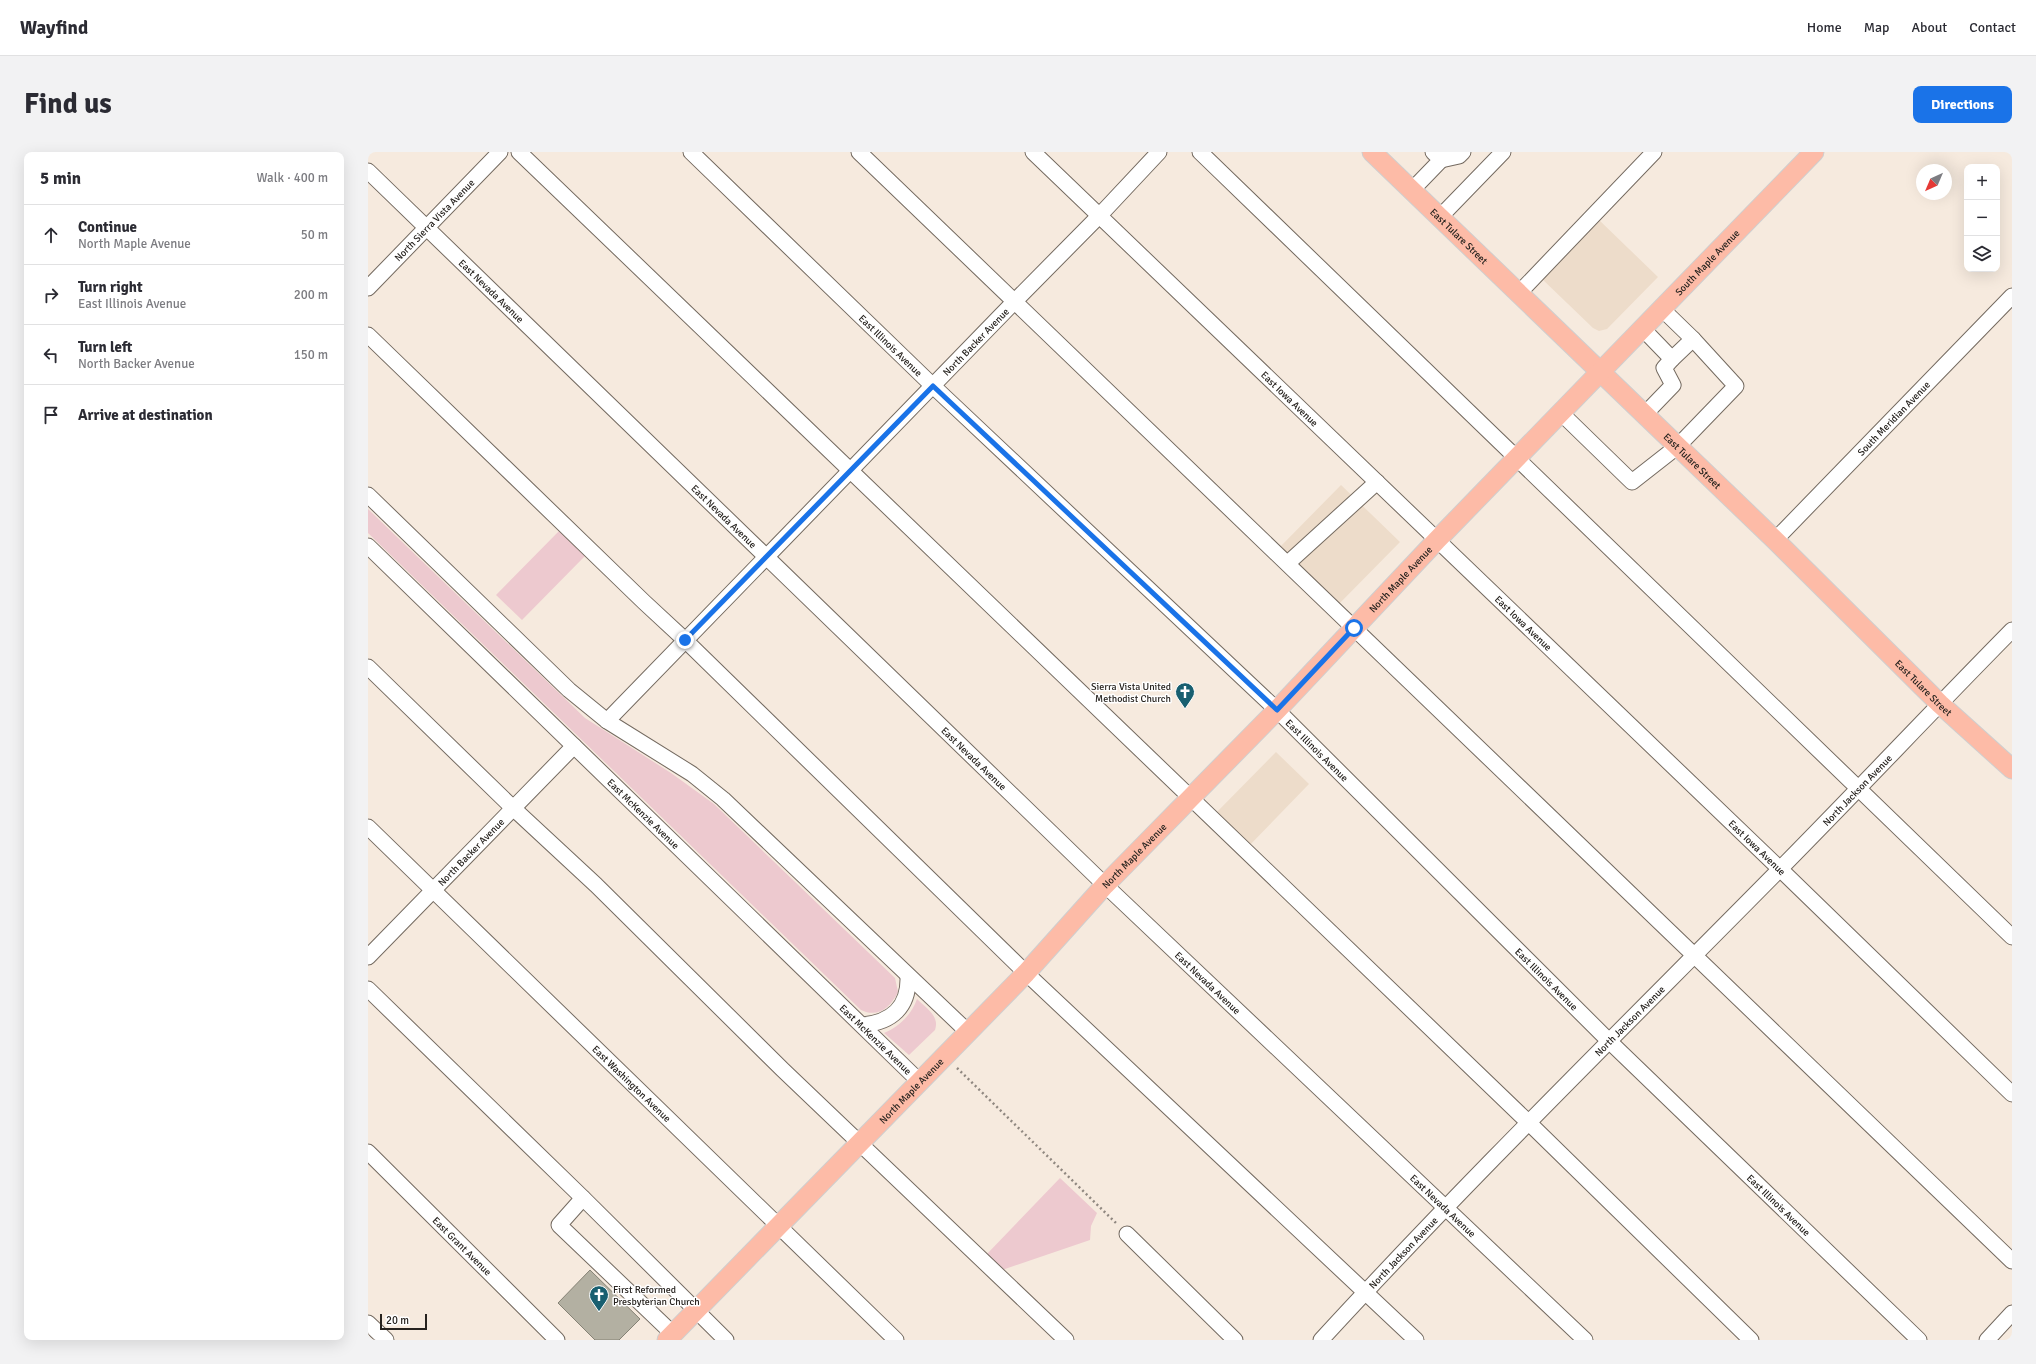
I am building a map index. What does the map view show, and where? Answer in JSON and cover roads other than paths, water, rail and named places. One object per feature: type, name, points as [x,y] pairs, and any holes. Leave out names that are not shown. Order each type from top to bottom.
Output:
[{"type":"main road","name":"East Tulare Street","points":[[1372,152],[1775,540],[1940,704],[2012,769]]},
{"type":"main road","name":"South Maple Avenue","points":[[1601,372],[1814,152]]},
{"type":"main road","name":"North Maple Avenue","points":[[670,1337],[1026,973],[1105,885],[1277,710],[1437,540],[1601,372]]},
{"type":"street","name":"North Sierra Vista Avenue","points":[[368,288],[500,152]]},
{"type":"street","points":[[519,152],[850,472],[1529,1123],[1751,1340]]},
{"type":"street","name":"East Illinois Avenue","points":[[690,152],[933,386],[1277,710],[1609,1041],[1919,1340]]},
{"type":"street","points":[[860,152],[2012,1261]]},
{"type":"street","name":"East Iowa Avenue","points":[[1033,152],[1780,869],[2012,1094]]},
{"type":"street","name":"North Backer Avenue","points":[[607,721],[1015,301],[1100,216],[1159,152]]},
{"type":"street","points":[[1200,152],[2012,938]]},
{"type":"street","points":[[1412,190],[1437,156],[1458,156],[1463,152]]},
{"type":"street","points":[[1440,217],[1503,152]]},
{"type":"street","points":[[1519,293],[1654,152]]},
{"type":"street","name":"East Nevada Avenue","points":[[368,171],[768,556],[1105,885],[1585,1340]]},
{"type":"street","name":"South Meridian Avenue","points":[[1775,540],[2012,296]]},
{"type":"street","points":[[1561,413],[1632,482],[1678,446],[1736,386],[1693,339],[1662,309]]},
{"type":"street","points":[[1643,329],[1672,359]]},
{"type":"street","points":[[368,335],[685,640],[1026,973],[1416,1340]]},
{"type":"street","points":[[1645,414],[1673,385],[1664,368],[1693,339]]},
{"type":"street","points":[[1288,564],[1377,482]]},
{"type":"street","points":[[368,495],[569,690],[607,721],[692,774],[723,799],[908,977],[968,1032]]},
{"type":"street","name":"East McKenzie Avenue","points":[[368,546],[920,1082]]},
{"type":"street","name":"North Jackson Avenue","points":[[1321,1340],[1365,1292],[1529,1123],[1780,869],[2012,630]]},
{"type":"street","points":[[368,667],[513,808],[596,885],[783,1070],[1066,1340]]},
{"type":"street","name":"North Backer Avenue","points":[[368,957],[574,746]]},
{"type":"street","name":"East Washington Avenue","points":[[368,827],[896,1340]]},
{"type":"street","points":[[863,1025],[877,1024],[890,1018],[903,1003],[909,990],[908,977]]},
{"type":"street","points":[[368,989],[583,1198],[695,1311],[726,1340]]},
{"type":"street","name":"East Grant Avenue","points":[[368,1152],[557,1340]]},
{"type":"street","points":[[583,1198],[559,1225],[670,1337]]},
{"type":"street","points":[[1127,1234],[1235,1340]]},
{"type":"street","points":[[1987,1340],[2012,1313]]},
{"type":"street","points":[[368,1323],[386,1340]]},
{"type":"place","name":"Sierra Vista United Methodist Church","points":[[1185,709]]},
{"type":"place","name":"First Reformed Presbyterian Church","points":[[599,1312]]}]
